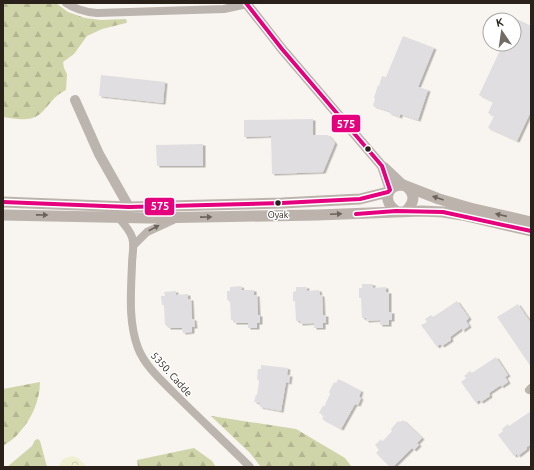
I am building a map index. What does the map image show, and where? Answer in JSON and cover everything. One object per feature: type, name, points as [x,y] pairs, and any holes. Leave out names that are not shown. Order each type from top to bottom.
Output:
[{"type":"main road","points":[[3,215],[114,213],[129,206],[328,202],[360,199],[389,191],[394,186],[405,186],[439,199],[470,208],[531,222]]},
{"type":"main road","points":[[401,211],[412,205],[412,193],[405,186]]},
{"type":"main road","points":[[389,191],[387,201],[389,205],[401,211]]},
{"type":"main road","points":[[3,202],[114,213],[178,217],[317,215],[401,211],[443,212],[531,231]]},
{"type":"street","points":[[66,3],[75,9],[84,12],[97,13],[224,9],[247,4],[282,49],[382,166],[405,186]]},
{"type":"street","points":[[75,100],[98,154],[129,206]]},
{"type":"street","points":[[382,166],[389,191]]},
{"type":"street","name":"5350. Cadde","points":[[114,213],[129,230],[134,245],[132,262],[131,316],[139,349],[146,362],[196,416],[250,467]]},
{"type":"street","points":[[134,245],[147,232],[178,217]]},
{"type":"green space","points":[[3,3],[56,3],[68,12],[85,18],[101,20],[126,19],[127,22],[102,29],[87,36],[74,54],[63,62],[67,74],[66,90],[55,98],[40,114],[36,117],[27,119],[8,118],[3,117]]},
{"type":"green space","points":[[40,382],[40,389],[34,410],[27,423],[13,439],[3,446],[3,389]]},
{"type":"green space","points":[[211,416],[296,429],[345,458],[352,467],[261,467],[250,453]]},
{"type":"green space","points":[[38,439],[40,441],[47,467],[7,467],[32,446],[35,440]]},
{"type":"green space","points":[[194,448],[212,461],[216,467],[138,467],[137,460]]},
{"type":"green space","points":[[72,456],[78,458],[87,467],[58,467],[63,459]]},
{"type":"building","points":[[522,22],[531,26],[531,111],[517,141],[488,128],[494,116],[488,113],[493,102],[479,95],[499,52],[522,52]]},
{"type":"building","points":[[403,36],[434,48],[418,87],[428,90],[418,120],[400,114],[400,117],[389,113],[389,111],[373,106],[378,85],[379,86],[382,76],[386,77]]},
{"type":"building","points":[[101,75],[165,82],[163,103],[99,96]]},
{"type":"building","points":[[313,119],[313,135],[328,135],[335,143],[323,172],[272,174],[271,136],[244,137],[244,120]]},
{"type":"building","points":[[203,144],[203,166],[157,166],[156,145]]},
{"type":"building","points":[[362,284],[373,284],[373,288],[386,287],[386,292],[389,292],[389,312],[392,312],[392,320],[389,320],[389,325],[380,325],[380,320],[366,321],[366,318],[362,318],[359,288],[362,288]]},
{"type":"building","points":[[241,286],[242,290],[254,290],[254,295],[257,295],[260,323],[257,323],[257,328],[248,328],[248,323],[234,323],[234,320],[231,320],[230,300],[227,300],[227,291],[230,291],[230,287]]},
{"type":"building","points":[[296,287],[307,287],[307,291],[319,290],[320,295],[322,295],[323,315],[326,315],[326,323],[323,323],[323,328],[314,328],[314,323],[300,324],[300,321],[296,321],[293,292],[296,291]]},
{"type":"building","points":[[176,291],[176,295],[188,294],[188,299],[191,299],[192,319],[194,319],[195,327],[192,327],[192,332],[183,333],[182,328],[168,328],[168,325],[165,325],[164,305],[162,305],[161,296],[165,296],[164,292]]},
{"type":"building","points":[[457,301],[469,318],[466,321],[469,326],[462,331],[462,328],[450,337],[451,340],[442,346],[440,344],[437,347],[421,325],[427,322],[425,319],[431,315],[433,317]]},
{"type":"building","points":[[518,304],[531,323],[531,367],[497,317]]},
{"type":"building","points":[[496,357],[508,375],[505,377],[508,382],[489,393],[490,396],[481,402],[479,400],[476,403],[461,382],[466,378],[464,376],[470,371],[472,373]]},
{"type":"building","points":[[261,365],[288,368],[287,375],[290,375],[289,383],[286,382],[281,411],[260,407],[260,403],[254,402],[256,394],[257,395],[259,381],[257,379],[258,369],[261,369]]},
{"type":"building","points":[[338,379],[361,391],[359,397],[361,398],[358,405],[355,404],[341,429],[322,419],[324,415],[319,413],[323,405],[324,407],[334,382],[336,383]]},
{"type":"building","points":[[531,411],[531,444],[518,456],[517,454],[514,456],[498,435],[508,424],[509,426]]},
{"type":"building","points":[[403,420],[422,438],[417,443],[419,445],[414,450],[412,448],[395,465],[390,467],[376,453],[379,450],[375,445],[381,439],[382,442],[392,431],[391,429],[398,421],[400,422]]},
{"type":"transit line","name":"575","points":[[3,202],[129,207],[282,203],[360,199],[388,192],[390,190],[382,166],[282,49],[246,3]]},
{"type":"transit line","name":"575","points":[[356,214],[396,211],[443,212],[531,231]]},
{"type":"place","name":"Oyak","points":[[278,203]]}]
